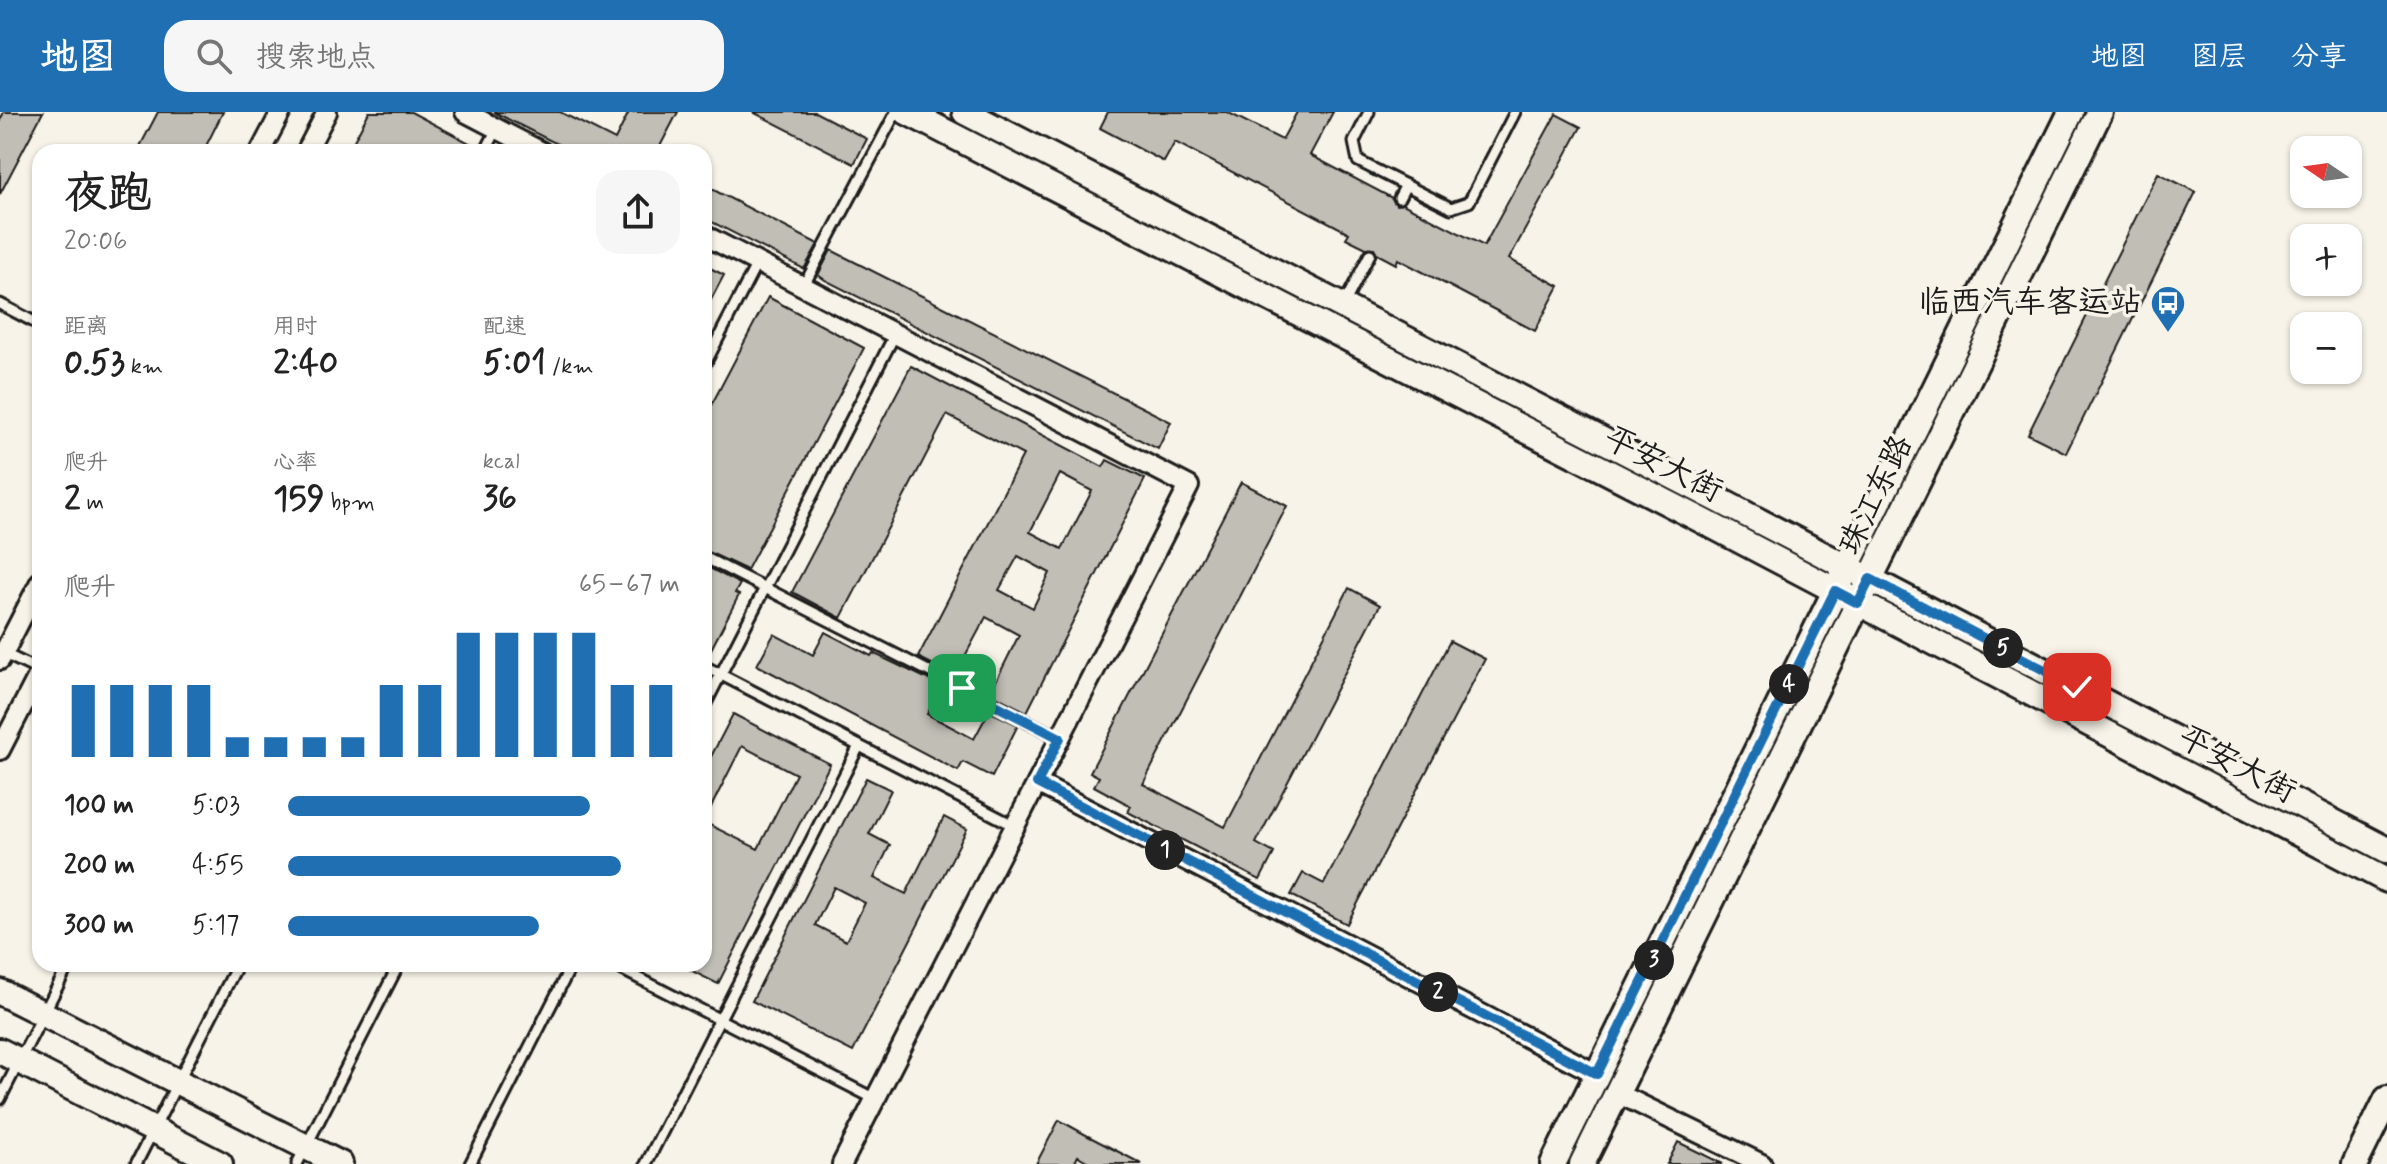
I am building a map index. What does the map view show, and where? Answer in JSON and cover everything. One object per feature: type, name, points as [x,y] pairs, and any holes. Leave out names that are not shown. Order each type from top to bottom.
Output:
[{"type":"main road","name":"平安大街","points":[[907,112],[1841,579],[1870,579],[2387,850]]},
{"type":"main road","name":"平安大街","points":[[965,112],[1343,306],[1841,579],[1858,603],[2387,880]]},
{"type":"main road","name":"珠江东路","points":[[1553,1164],[2071,112]]},
{"type":"main road","name":"珠江东路","points":[[1582,1164],[2100,112]]},
{"type":"main road","points":[[0,992],[178,1082],[302,1155],[340,1164]]},
{"type":"main road","points":[[10,1056],[220,1164]]},
{"type":"main road","points":[[2355,1164],[2387,1099]]},
{"type":"street","points":[[264,144],[281,112]]},
{"type":"street","points":[[310,144],[327,112]]},
{"type":"street","points":[[465,112],[526,144]]},
{"type":"street","points":[[712,239],[1189,486],[842,1164]]},
{"type":"street","points":[[1,655],[32,597]]},
{"type":"street","points":[[0,750],[32,688]]},
{"type":"street","points":[[1037,783],[1597,1074]]},
{"type":"street","points":[[1617,1093],[1762,1164]]},
{"type":"lane","points":[[803,287],[896,112]]},
{"type":"lane","points":[[1369,112],[1354,142],[1358,161],[1451,208],[1469,202],[1515,112]]},
{"type":"lane","points":[[489,144],[497,129]]},
{"type":"lane","points":[[1399,198],[1406,185]]},
{"type":"lane","points":[[1343,306],[1370,254]]},
{"type":"lane","points":[[712,350],[757,263]]},
{"type":"lane","points":[[0,304],[32,321]]},
{"type":"lane","points":[[712,691],[895,334]]},
{"type":"lane","points":[[712,561],[1060,738]]},
{"type":"lane","points":[[1,655],[32,669]]},
{"type":"lane","points":[[712,670],[1015,826]]},
{"type":"lane","points":[[646,1164],[859,746]]},
{"type":"lane","points":[[0,1099],[10,1056],[44,1014],[65,972]]},
{"type":"lane","points":[[136,1164],[234,972]]},
{"type":"lane","points":[[302,1155],[395,972]]},
{"type":"lane","points":[[470,1164],[568,972]]},
{"type":"lane","points":[[627,972],[875,1099]]},
{"type":"building","points":[[4,112],[43,112],[0,194],[0,120]]},
{"type":"building","points":[[158,112],[223,112],[207,144],[141,144]]},
{"type":"building","points":[[369,112],[411,112],[471,144],[352,144]]},
{"type":"building","points":[[494,112],[560,112],[615,140],[629,112],[678,112],[661,144],[557,144]]},
{"type":"building","points":[[753,112],[815,112],[867,139],[854,164]]},
{"type":"building","points":[[1108,112],[1227,112],[1282,140],[1297,112],[1333,112],[1310,155],[1392,198],[1396,205],[1403,204],[1484,246],[1556,114],[1581,127],[1509,259],[1559,286],[1535,331],[1398,259],[1396,264],[1377,254],[1374,248],[1366,248],[1346,238],[1349,233],[1175,142],[1164,162],[1100,128]]},
{"type":"building","points":[[2158,173],[2196,192],[2066,453],[2028,434]]},
{"type":"building","points":[[712,189],[818,244],[804,269],[712,222]]},
{"type":"building","points":[[831,250],[1171,422],[1158,449],[825,280],[818,275]]},
{"type":"building","points":[[712,269],[724,275],[712,298]]},
{"type":"building","points":[[768,297],[864,348],[747,570],[712,554],[712,404]]},
{"type":"building","points":[[911,366],[1103,467],[1107,460],[1145,479],[1027,712],[990,693],[1019,635],[986,617],[957,671],[951,668],[949,673],[918,657],[1023,455],[947,415],[841,618],[792,592]],"holes":[[[1060,474],[1092,491],[1062,549],[1030,532]],[[1018,556],[1050,573],[1033,608],[999,590]]]},
{"type":"building","points":[[1241,482],[1287,506],[1143,784],[1225,827],[1349,588],[1380,605],[1256,843],[1274,853],[1260,880],[1128,812],[1131,806],[1094,786],[1099,777],[1090,772]]},
{"type":"building","points":[[712,569],[740,584],[735,593],[739,595],[712,647]]},
{"type":"building","points":[[825,632],[871,656],[873,653],[942,686],[927,714],[974,739],[989,711],[1018,725],[992,777],[963,762],[958,771],[757,665],[774,634],[813,655]]},
{"type":"building","points":[[1450,641],[1485,659],[1347,924],[1291,895],[1303,873],[1324,884]]},
{"type":"building","points":[[733,714],[830,764],[718,984],[694,972],[712,972],[712,826],[758,849],[796,774],[742,746],[712,805],[712,755]]},
{"type":"building","points":[[866,778],[891,790],[869,834],[890,845],[874,878],[906,894],[944,817],[967,829],[853,1052],[752,1001]],"holes":[[[834,887],[865,903],[846,941],[815,925]]]},
{"type":"building","points":[[1059,1120],[1142,1164],[1092,1164],[1078,1156],[1074,1164],[1036,1164]]},
{"type":"building","points":[[1678,1142],[1723,1164],[1667,1164]]},
{"type":"place","name":"临西汽车客运站","points":[[2168,334]]},
{"type":"route","points":[[962,688],[1060,738],[1037,783],[1597,1074],[1835,591],[1858,603],[1870,579],[2077,687]]}]
